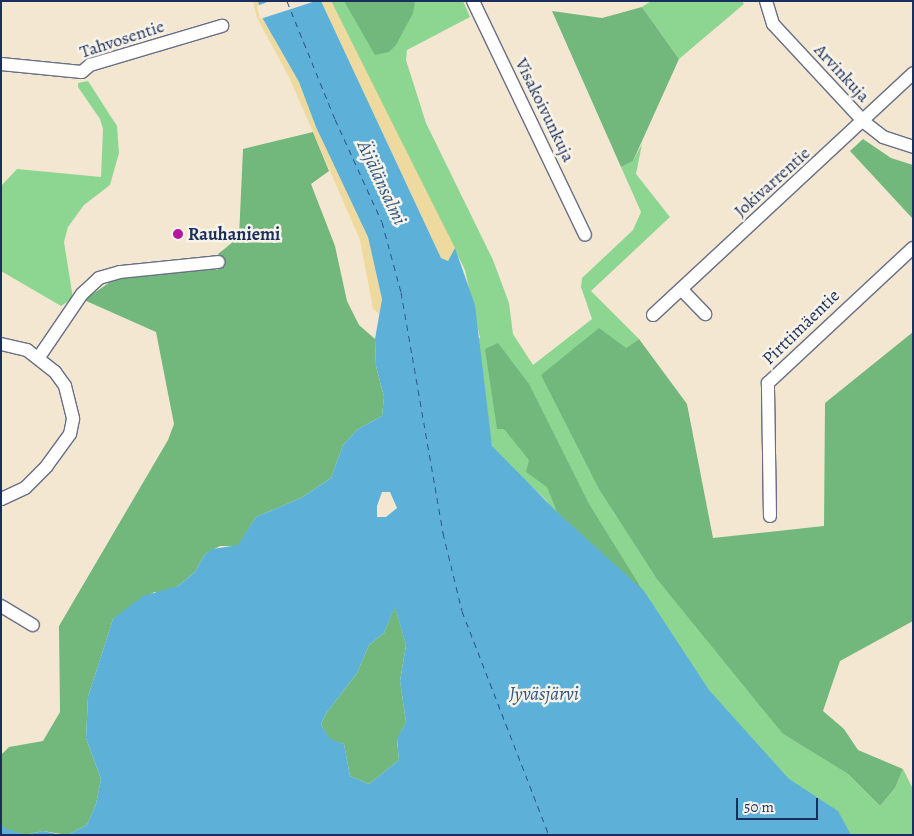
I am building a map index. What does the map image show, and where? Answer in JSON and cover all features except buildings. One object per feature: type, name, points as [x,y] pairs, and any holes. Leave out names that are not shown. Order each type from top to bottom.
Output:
[{"type":"street","name":"Visakoivunkuja","points":[[473,1],[586,235]]},
{"type":"street","name":"Arvinkuja","points":[[766,1],[773,24],[864,122],[883,137],[913,147]]},
{"type":"street","name":"Tahvosentie","points":[[1,64],[82,72],[90,64],[222,26]]},
{"type":"street","name":"Jokivarrentie","points":[[653,315],[864,122],[913,73]]},
{"type":"street","name":"Pirttimäentie","points":[[770,516],[768,383],[913,248]]},
{"type":"street","points":[[39,357],[82,294],[99,278],[120,272],[218,262]]},
{"type":"street","points":[[681,289],[705,314]]},
{"type":"street","points":[[1,344],[27,350],[39,357],[65,386],[73,419],[70,434],[47,466],[31,482],[1,500]]},
{"type":"street","points":[[1,606],[33,625]]},
{"type":"green space","points":[[331,1],[463,1],[470,17],[407,50],[406,60],[426,123],[493,260],[509,303],[513,334],[533,365],[592,319],[581,287],[582,278],[633,230],[641,212],[621,167],[633,161],[642,144],[636,174],[670,217],[591,291],[639,339],[626,348],[783,734],[848,774],[880,806],[895,788],[903,769],[913,789],[913,835],[802,835],[546,500],[530,485],[516,524],[461,344],[480,338],[465,270]]},
{"type":"green space","points":[[344,1],[415,1],[413,13],[396,45],[389,52],[375,55]]},
{"type":"green space","points":[[651,1],[742,1],[744,4],[679,59],[642,7]]},
{"type":"green space","points":[[642,7],[679,59],[633,161],[621,167],[552,11],[602,18]]},
{"type":"green space","points":[[88,81],[117,126],[119,153],[110,185],[84,205],[68,227],[64,242],[73,298],[61,306],[1,271],[1,186],[17,169],[101,177],[103,129],[100,119],[78,87],[78,83]]},
{"type":"green space","points":[[313,132],[329,171],[311,184],[335,246],[347,301],[359,325],[375,339],[376,366],[384,397],[382,416],[358,429],[343,445],[331,478],[301,498],[256,517],[238,546],[220,546],[205,554],[195,572],[178,586],[165,592],[154,592],[113,619],[88,697],[86,738],[101,779],[96,804],[87,825],[67,835],[43,831],[25,835],[1,828],[1,755],[9,747],[43,741],[60,712],[59,626],[168,440],[174,424],[156,332],[84,300],[113,280],[208,268],[217,270],[223,264],[218,254],[239,237],[243,149]]},
{"type":"green space","points":[[863,139],[891,158],[913,165],[913,219],[850,151]]},
{"type":"green space","points":[[599,328],[626,348],[639,339],[687,404],[713,538],[824,526],[825,403],[913,332],[913,621],[840,661],[823,711],[844,729],[858,750],[903,769],[895,788],[880,806],[848,774],[783,734],[657,579],[599,489],[541,375]]},
{"type":"green space","points":[[498,343],[529,384],[589,504],[643,591],[557,512],[547,487],[526,472],[529,460],[504,429],[497,429],[485,349]]},
{"type":"green space","points":[[395,606],[406,645],[400,681],[406,722],[397,740],[399,760],[369,784],[350,776],[344,744],[330,740],[321,725],[325,715],[357,673],[369,645],[384,633]]},
{"type":"sand","points":[[253,1],[258,1],[263,19],[299,82],[368,237],[382,299],[379,314],[373,309],[360,240],[289,77],[257,18]]},
{"type":"sand","points":[[321,1],[331,1],[455,248],[448,262],[441,258]]},
{"type":"water","name":"Jyväsjärvi","points":[[258,1],[321,1],[441,258],[448,261],[455,248],[475,305],[492,446],[557,512],[644,591],[709,690],[789,779],[838,811],[851,835],[67,835],[87,825],[96,804],[101,779],[86,738],[88,697],[113,619],[143,596],[178,586],[195,572],[205,554],[213,549],[238,545],[256,517],[301,498],[331,478],[343,445],[358,429],[382,416],[384,397],[376,366],[375,339],[382,299],[368,237],[316,127],[299,82],[263,19]],"holes":[[[382,492],[390,492],[397,508],[386,517],[377,517],[377,506]],[[395,607],[406,645],[400,681],[406,722],[397,739],[399,760],[369,784],[350,776],[344,744],[330,739],[321,725],[325,715],[357,673],[369,645],[384,633]]]},
{"type":"water","points":[[2,827],[25,835],[1,835]]},
{"type":"water","points":[[43,831],[62,835],[25,835]]},
{"type":"pier","points":[[270,1],[316,1],[260,19],[257,6]]},
{"type":"ferry route","points":[[287,1],[335,119],[382,222],[401,292],[443,533],[462,611],[549,835]]},
{"type":"place","name":"Rauhaniemi","points":[[178,234]]},
{"type":"water label","name":"Äijälänsalmi","points":[[381,183]]}]
